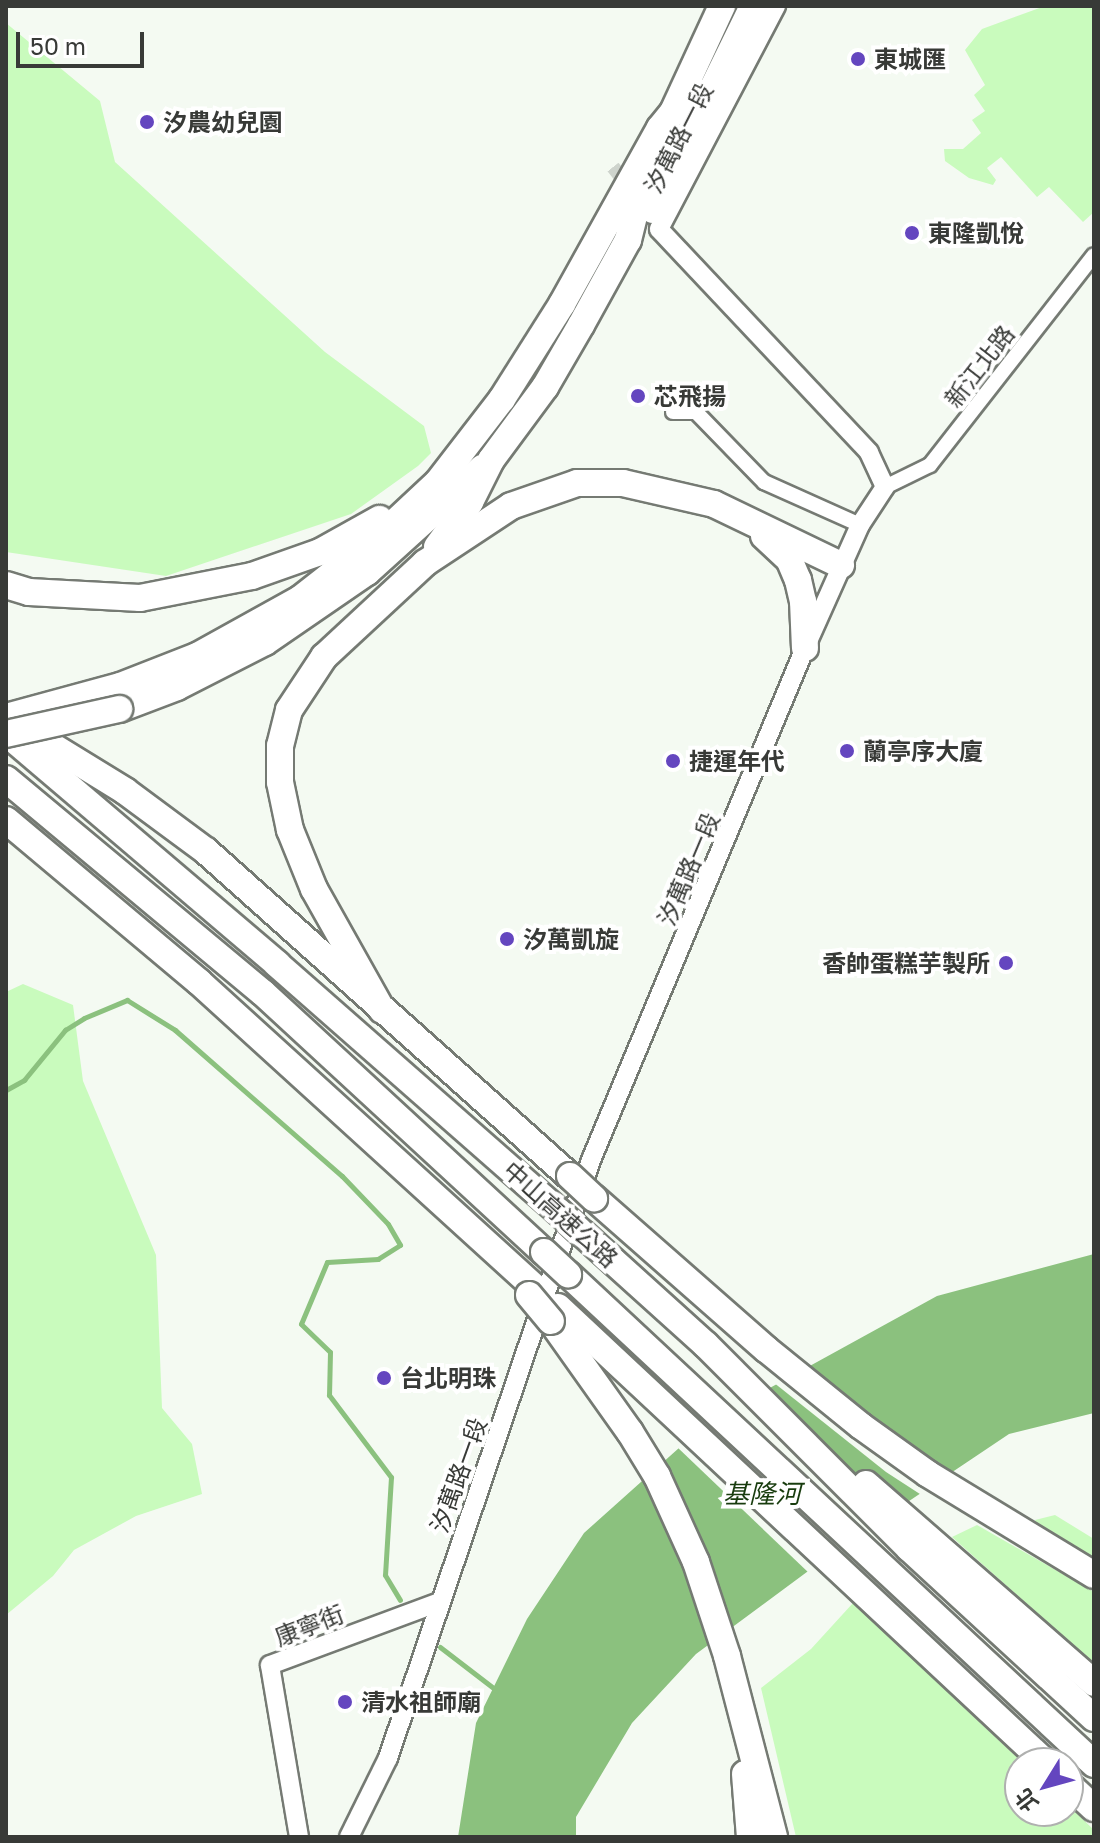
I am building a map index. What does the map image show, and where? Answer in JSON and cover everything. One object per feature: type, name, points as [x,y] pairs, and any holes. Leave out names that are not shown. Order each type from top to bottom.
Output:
[{"type":"highway","points":[[6,734],[120,698],[300,599],[388,529],[438,482],[502,399],[562,304],[660,128],[673,112],[722,6]]},
{"type":"highway","points":[[628,240],[648,220],[753,6]]},
{"type":"highway","points":[[425,563],[470,502],[491,460],[545,387],[628,240],[637,204],[673,134],[673,112]]},
{"type":"highway","points":[[6,585],[29,592],[140,598],[252,576],[320,552],[361,530],[380,518],[464,446]]},
{"type":"highway","points":[[6,717],[177,687],[265,642],[367,572],[491,460]]},
{"type":"highway","points":[[382,1010],[314,889],[290,830],[280,782],[280,746],[289,710],[324,657],[425,563],[511,506],[577,483],[623,483],[714,504],[841,565]]},
{"type":"highway","points":[[742,519],[789,559],[803,601],[805,648]]},
{"type":"highway","points":[[6,717],[125,791],[206,851],[766,1349],[896,1453],[1094,1575]]},
{"type":"highway","name":"中山高速公路","points":[[6,734],[311,993],[558,1211],[917,1541]]},
{"type":"highway","name":"中山高速公路","points":[[6,779],[263,993],[1094,1764]]},
{"type":"highway","points":[[6,820],[199,982],[480,1240],[554,1314],[662,1403],[1029,1747]]},
{"type":"highway","points":[[554,1314],[657,1476],[696,1562],[738,1698],[774,1837]]},
{"type":"highway","points":[[917,1541],[1094,1683]]},
{"type":"highway","points":[[917,1541],[1094,1718]]},
{"type":"highway","points":[[738,1698],[750,1837]]},
{"type":"street","name":"汐萬路一段","points":[[349,1837],[388,1758],[591,1160],[841,565],[860,525],[885,487],[869,452],[659,229],[776,6]]},
{"type":"street","name":"新江北路","points":[[885,487],[930,465],[1094,255]]},
{"type":"street","points":[[673,412],[696,412],[764,482],[860,525]]},
{"type":"street","name":"康寧街","points":[[299,1837],[270,1665],[439,1602]]},
{"type":"shaded area","points":[[1045,6],[1094,6],[1094,212],[1083,222],[1049,187],[1037,197],[1001,157],[987,168],[996,180],[993,185],[969,178],[945,161],[944,149],[963,149],[981,133],[972,120],[985,111],[974,95],[985,85],[965,50],[982,29]]},
{"type":"shaded area","points":[[6,23],[100,101],[115,162],[325,352],[424,426],[431,453],[418,466],[351,514],[166,576],[6,552]]},
{"type":"shaded area","points":[[23,984],[73,1005],[83,1081],[156,1255],[162,1408],[192,1444],[202,1494],[136,1516],[74,1550],[53,1576],[6,1615],[6,992]]},
{"type":"shaded area","points":[[1055,1515],[1094,1539],[1094,1575],[1046,1545],[1035,1520]]},
{"type":"shaded area","points":[[977,1525],[1094,1592],[1094,1664],[952,1537]]},
{"type":"shaded area","points":[[853,1603],[1006,1747],[1004,1827],[1084,1827],[1084,1820],[1094,1830],[1094,1837],[796,1837],[761,1688],[811,1649]]},
{"type":"water","name":"基隆河","points":[[1094,1254],[1094,1413],[1009,1434],[842,1546],[696,1654],[632,1723],[576,1817],[576,1837],[458,1837],[476,1723],[527,1619],[584,1533],[708,1422],[937,1296]]},
{"type":"pier","points":[[794,1370],[944,1482],[923,1496],[886,1472],[773,1382]]},
{"type":"pier","points":[[761,1389],[895,1515],[810,1574],[676,1446],[706,1419]]},
{"type":"waterway","points":[[6,1090],[24,1080],[65,1030],[84,1018],[127,1000],[175,1030],[342,1176],[388,1224],[400,1245],[378,1259],[327,1262],[301,1324],[330,1352],[329,1395],[391,1477],[385,1575],[400,1600]]},
{"type":"waterway","points":[[440,1647],[496,1690]]},
{"type":"tunnel","points":[[613,167],[630,189]]},
{"type":"place","name":"東城匯","points":[[858,59]]},
{"type":"place","name":"汐農幼兒園","points":[[147,122]]},
{"type":"place","name":"東隆凱悅","points":[[912,233]]},
{"type":"place","name":"芯飛揚","points":[[638,396]]},
{"type":"place","name":"蘭亭序大廈","points":[[847,751]]},
{"type":"place","name":"捷運年代","points":[[673,761]]},
{"type":"place","name":"汐萬凱旋","points":[[507,939]]},
{"type":"place","name":"香帥蛋糕芋製所","points":[[1006,963]]},
{"type":"place","name":"台北明珠","points":[[384,1378]]},
{"type":"place","name":"清水祖師廟","points":[[345,1702]]}]
